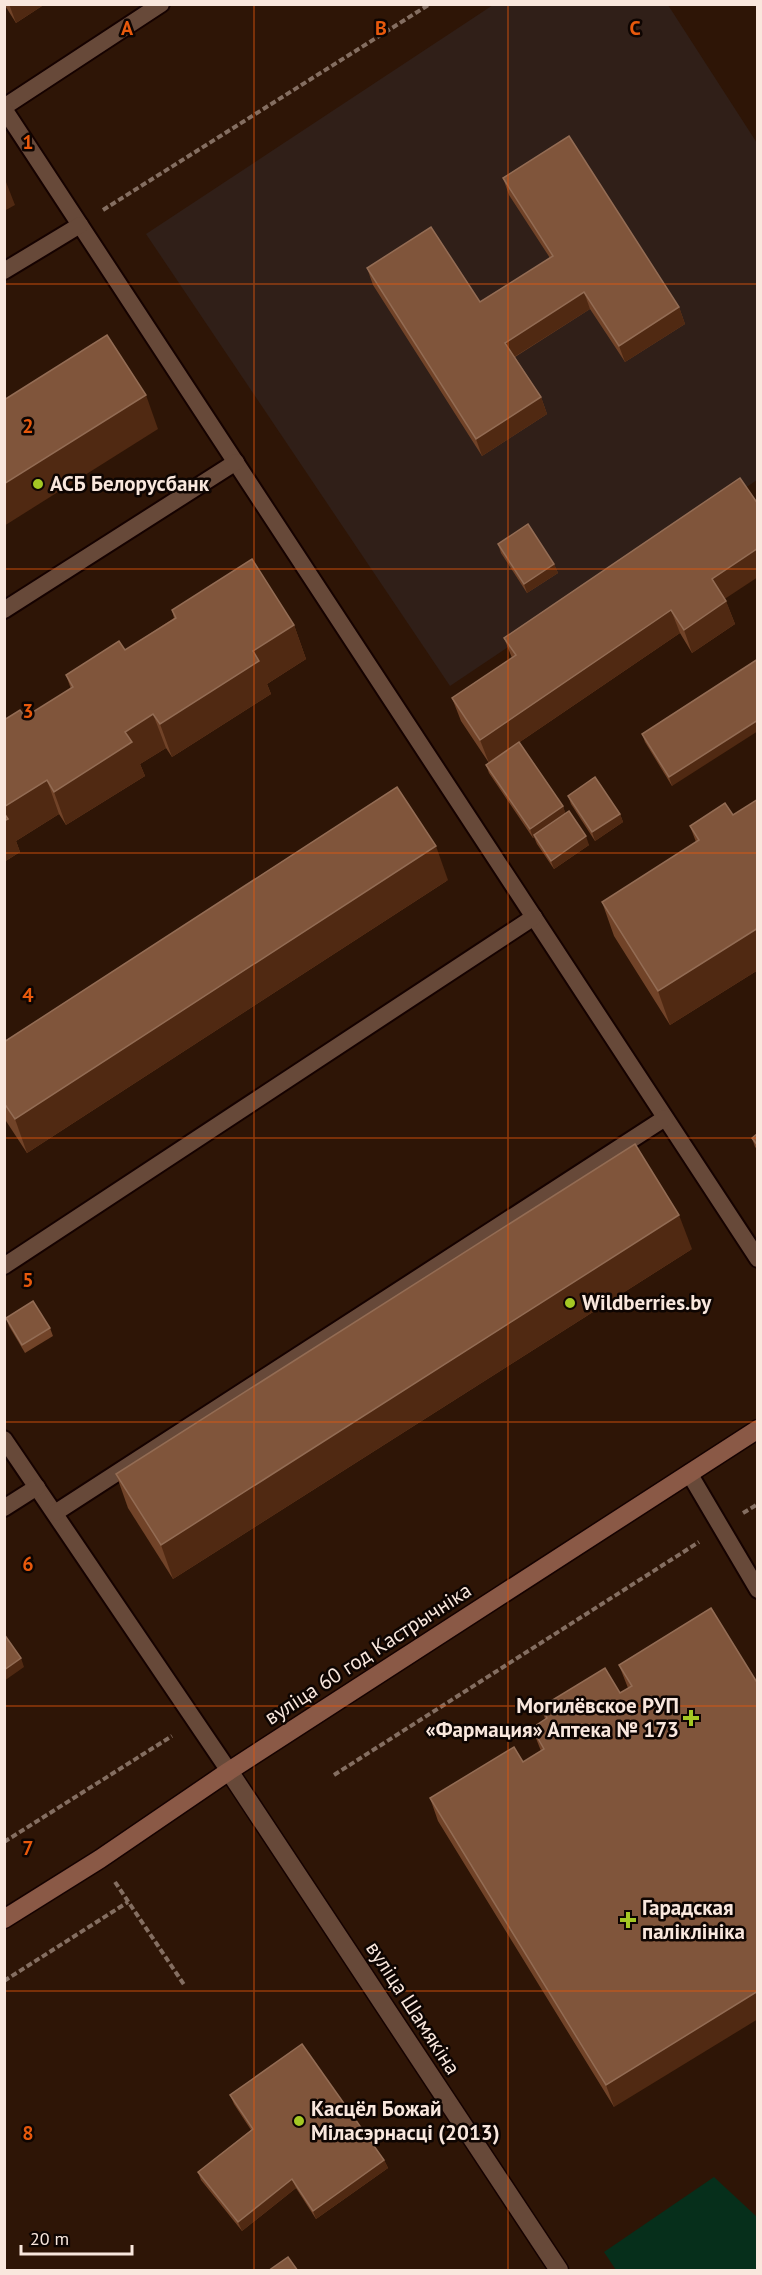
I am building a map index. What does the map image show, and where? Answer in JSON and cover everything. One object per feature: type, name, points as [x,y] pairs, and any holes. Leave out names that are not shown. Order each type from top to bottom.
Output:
[{"type":"street","name":"вуліца 60 год Кастрычніка","points":[[4,1919],[100,1859],[229,1771],[758,1429]]},
{"type":"street","name":"вуліца Шамякіна","points":[[229,1771],[559,2271]]},
{"type":"lane","points":[[161,4],[4,108],[758,1259]]},
{"type":"lane","points":[[4,271],[80,225]]},
{"type":"lane","points":[[4,610],[236,462]]},
{"type":"lane","points":[[4,1266],[534,917]]},
{"type":"lane","points":[[55,1514],[665,1118]]},
{"type":"lane","points":[[4,1439],[229,1771]]},
{"type":"lane","points":[[689,1473],[758,1590]]},
{"type":"lane","points":[[4,1508],[37,1487]]},
{"type":"path","points":[[80,225],[430,4]]},
{"type":"path","points":[[334,1775],[758,1504]]},
{"type":"path","points":[[4,1842],[195,1721]]},
{"type":"path","points":[[100,1859],[185,1986]]},
{"type":"path","points":[[4,1981],[128,1902]]},
{"type":"shaded area","points":[[493,5],[668,5],[757,143],[757,480],[450,686],[146,234]]},
{"type":"green space","points":[[714,2177],[757,2217],[757,2270],[616,2270],[604,2252]]},
{"type":"building","points":[[569,136],[679,307],[619,346],[584,292],[505,343],[541,397],[476,439],[367,268],[431,227],[480,302],[553,256],[503,178]]},
{"type":"building","points":[[107,335],[146,395],[4,484],[4,400]]},
{"type":"building","points":[[740,478],[758,504],[758,548],[712,579],[726,601],[684,630],[671,610],[480,740],[452,698],[516,655],[504,638]]},
{"type":"building","points":[[528,524],[554,564],[524,584],[498,544]]},
{"type":"building","points":[[252,559],[294,625],[253,651],[259,661],[160,724],[153,714],[125,732],[132,742],[54,792],[47,780],[4,807],[4,720],[20,710],[25,717],[73,687],[66,675],[119,641],[125,650],[176,618],[172,610]]},
{"type":"building","points":[[758,659],[758,720],[669,777],[642,734]]},
{"type":"building","points":[[519,742],[563,806],[530,829],[486,765]]},
{"type":"building","points":[[595,777],[620,814],[592,832],[568,796]]},
{"type":"building","points":[[397,787],[436,846],[15,1119],[4,1103],[4,1042]]},
{"type":"building","points":[[758,799],[758,928],[658,991],[602,902],[699,840],[690,826],[725,803],[733,815]]},
{"type":"building","points":[[569,811],[586,836],[551,861],[534,835]]},
{"type":"building","points":[[758,1133],[758,1146],[752,1138]]},
{"type":"building","points":[[635,1144],[679,1215],[161,1545],[116,1474]]},
{"type":"building","points":[[33,1301],[50,1328],[22,1345],[6,1318]]},
{"type":"building","name":"Гарадская паліклініка","points":[[711,1608],[758,1684],[758,1991],[606,2085],[430,1798],[514,1747],[523,1762],[544,1749],[532,1728],[547,1718],[541,1707],[605,1668],[620,1693],[632,1686],[619,1665]]},
{"type":"building","points":[[4,1634],[21,1658],[4,1670]]},
{"type":"building","name":"Касцёл Божай Міласэрнасці (2013)","points":[[302,2044],[384,2160],[313,2211],[292,2179],[238,2222],[198,2172],[253,2129],[230,2095]]},
{"type":"building","points":[[288,2257],[298,2271],[268,2271]]},
{"type":"place","name":"АСБ Белорусбанк","points":[[38,484]]},
{"type":"place","name":"Wildberries.by","points":[[570,1303]]},
{"type":"place","name":"Могилёвское РУП «Фармация» Аптека № 173","points":[[691,1718]]},
{"type":"place","name":"Гарадская паліклініка","points":[[628,1920]]},
{"type":"place","name":"Касцёл Божай Міласэрнасці (2013)","points":[[299,2121]]}]
